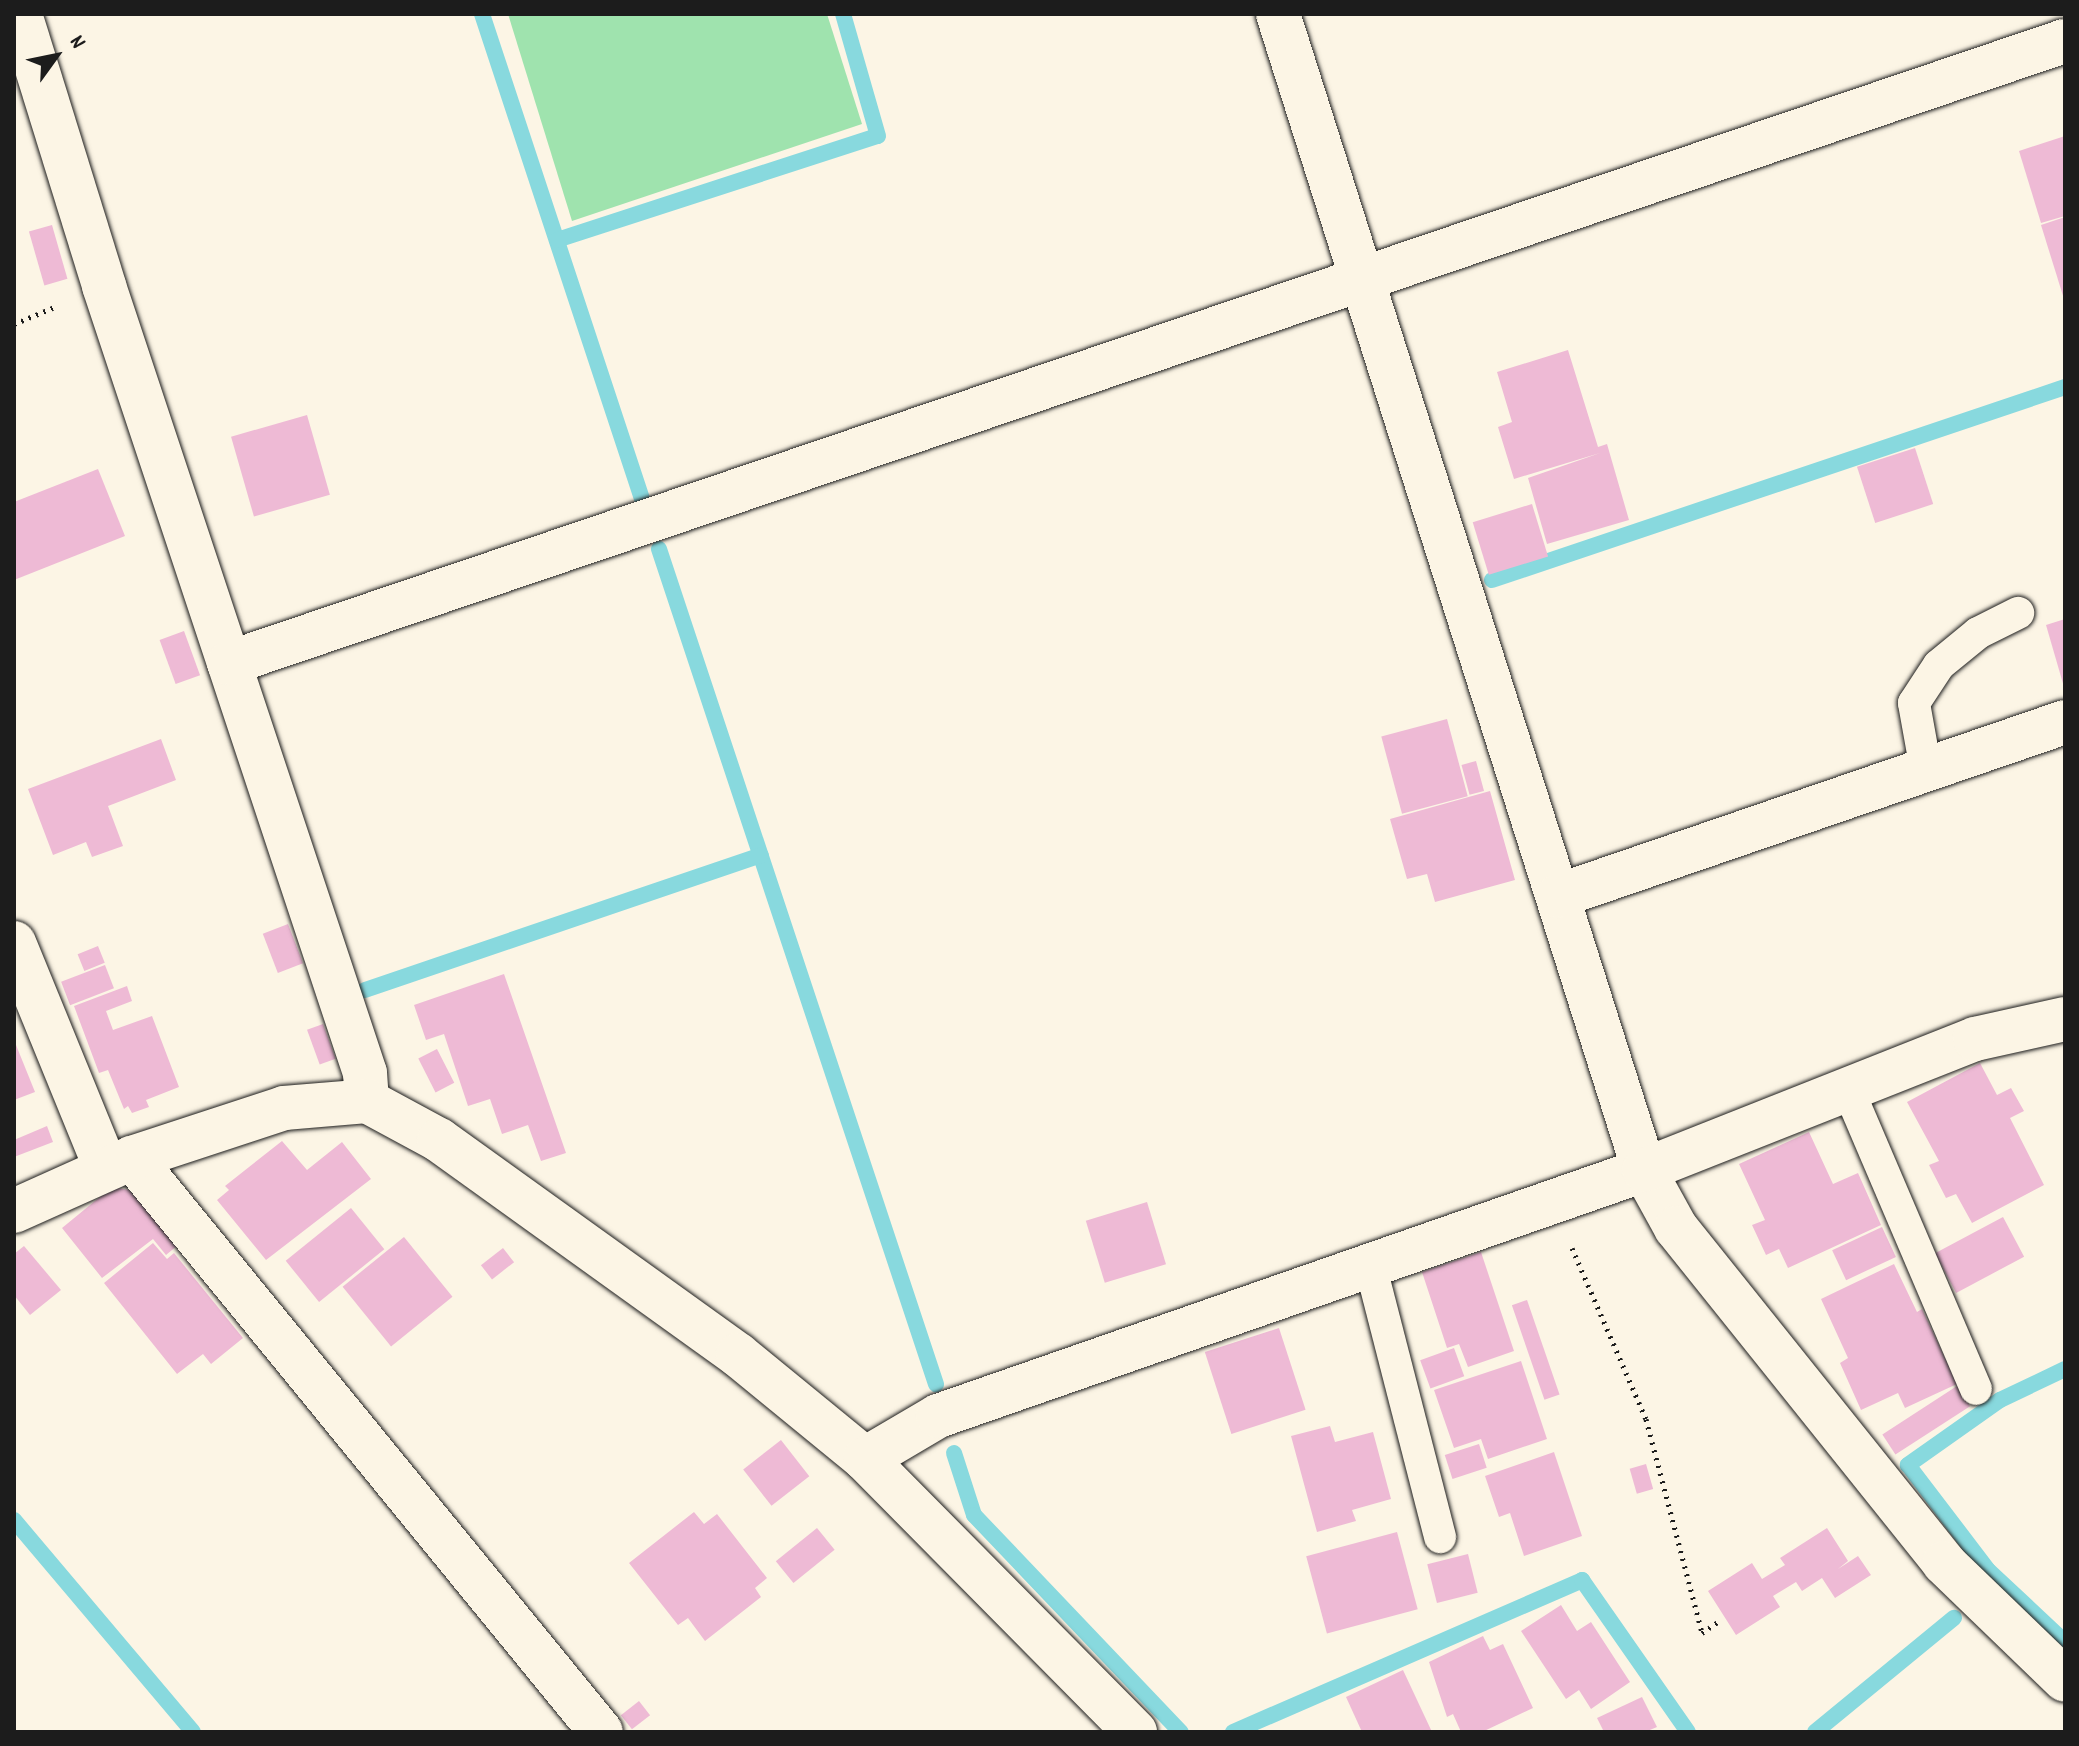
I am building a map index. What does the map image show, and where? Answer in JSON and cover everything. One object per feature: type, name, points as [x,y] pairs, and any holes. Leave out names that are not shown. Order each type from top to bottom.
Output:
[{"type":"street","points":[[20,14],[365,1073],[367,1101]]},
{"type":"street","points":[[1278,14],[1644,1170],[1676,1228],[1944,1563],[2065,1680]]},
{"type":"street","points":[[229,663],[2065,41]]},
{"type":"street","points":[[1558,896],[2065,722]]},
{"type":"street","points":[[14,943],[119,1163],[601,1732]]},
{"type":"street","points":[[865,1459],[938,1416],[1371,1268],[1644,1170],[1975,1039],[2065,1019]]},
{"type":"street","points":[[14,1211],[119,1163],[284,1108],[367,1101],[476,1167],[738,1355],[865,1459],[1135,1732]]},
{"type":"lane","points":[[1926,770],[1914,703],[1939,665],[1978,633],[2018,613]]},
{"type":"lane","points":[[1848,1089],[1976,1389]]},
{"type":"lane","points":[[1371,1268],[1440,1537]]},
{"type":"path","points":[[1553,1203],[1646,1419],[1702,1633],[1719,1621]]},
{"type":"green space","points":[[508,14],[827,14],[862,124],[572,221]]},
{"type":"building","points":[[2065,136],[2065,216],[2041,223],[2019,151]]},
{"type":"building","points":[[2065,217],[2065,299],[2064,299],[2041,225]]},
{"type":"building","points":[[52,225],[67,279],[44,285],[29,232]]},
{"type":"building","points":[[1568,350],[1598,447],[1607,444],[1629,520],[1547,544],[1528,478],[1600,453],[1514,479],[1498,427],[1512,422],[1497,372]]},
{"type":"building","points":[[307,415],[330,495],[254,517],[231,437]]},
{"type":"building","points":[[1915,448],[1933,504],[1875,523],[1857,467]]},
{"type":"building","points":[[98,469],[125,536],[14,580],[14,502]]},
{"type":"building","points":[[1532,504],[1548,557],[1489,575],[1473,522]]},
{"type":"building","points":[[2065,619],[2065,687],[2064,687],[2046,625]]},
{"type":"building","points":[[184,631],[200,675],[176,684],[160,640]]},
{"type":"building","points":[[1447,719],[1468,796],[1402,814],[1381,737]]},
{"type":"building","points":[[161,739],[176,780],[108,806],[123,846],[92,857],[86,842],[53,855],[28,789]]},
{"type":"building","points":[[1476,761],[1484,791],[1470,795],[1462,765]]},
{"type":"building","points":[[1490,791],[1515,880],[1435,902],[1427,874],[1407,879],[1390,819]]},
{"type":"building","points":[[288,924],[303,963],[278,973],[263,934]]},
{"type":"building","points":[[98,946],[105,963],[84,971],[78,954]]},
{"type":"building","points":[[105,965],[114,988],[70,1005],[61,982]]},
{"type":"building","points":[[504,974],[566,1153],[541,1161],[528,1125],[502,1134],[490,1099],[468,1106],[444,1034],[426,1040],[414,1005]]},
{"type":"building","points":[[127,986],[132,1001],[106,1011],[113,1030],[152,1016],[179,1087],[146,1100],[149,1107],[132,1113],[128,1106],[124,1109],[108,1070],[99,1073],[74,1006]]},
{"type":"building","points":[[323,1024],[336,1059],[320,1065],[307,1030]]},
{"type":"building","points":[[14,1040],[35,1092],[14,1100]]},
{"type":"building","points":[[437,1049],[454,1083],[436,1092],[418,1059]]},
{"type":"building","points":[[1980,1063],[1997,1095],[2011,1088],[2024,1111],[2010,1118],[2044,1185],[1972,1223],[1956,1194],[1946,1198],[1929,1165],[1939,1161],[1907,1102]]},
{"type":"building","points":[[47,1126],[53,1142],[14,1157],[14,1140]]},
{"type":"building","points":[[1809,1132],[1833,1184],[1858,1173],[1881,1225],[1788,1268],[1779,1249],[1766,1255],[1752,1225],[1765,1220],[1739,1164]]},
{"type":"building","points":[[282,1141],[307,1170],[342,1142],[371,1179],[266,1260],[217,1200],[229,1190],[225,1186]]},
{"type":"building","points":[[112,1187],[129,1190],[178,1245],[166,1255],[153,1239],[102,1278],[62,1228]]},
{"type":"building","points":[[1147,1202],[1166,1264],[1105,1283],[1086,1221]]},
{"type":"building","points":[[351,1208],[384,1249],[319,1302],[286,1261]]},
{"type":"building","points":[[2003,1217],[2024,1257],[1956,1293],[1935,1253]]},
{"type":"building","points":[[1882,1227],[1896,1257],[1846,1280],[1832,1250]]},
{"type":"building","points":[[404,1237],[452,1297],[391,1347],[343,1287]]},
{"type":"building","points":[[153,1243],[167,1259],[174,1253],[243,1338],[211,1364],[203,1354],[177,1374],[104,1283]]},
{"type":"building","points":[[24,1246],[61,1290],[30,1315],[14,1295],[14,1254]]},
{"type":"building","points":[[503,1248],[514,1262],[492,1279],[481,1265]]},
{"type":"building","points":[[1481,1252],[1514,1351],[1468,1367],[1459,1344],[1447,1348],[1422,1272]]},
{"type":"building","points":[[1894,1264],[1917,1312],[1922,1309],[1957,1384],[1905,1408],[1898,1393],[1861,1410],[1840,1363],[1848,1358],[1821,1299]]},
{"type":"building","points":[[1527,1300],[1560,1395],[1544,1400],[1512,1305]]},
{"type":"building","points":[[1279,1328],[1306,1410],[1231,1434],[1205,1352]]},
{"type":"building","points":[[1454,1348],[1464,1376],[1430,1389],[1420,1360]]},
{"type":"building","points":[[1521,1361],[1547,1439],[1488,1459],[1481,1439],[1454,1448],[1434,1390]]},
{"type":"building","points":[[1957,1386],[1970,1406],[1895,1455],[1882,1434]]},
{"type":"building","points":[[1330,1426],[1335,1442],[1373,1432],[1391,1499],[1352,1510],[1356,1521],[1317,1532],[1291,1436]]},
{"type":"building","points":[[781,1440],[809,1476],[771,1506],[743,1470]]},
{"type":"building","points":[[1479,1444],[1487,1468],[1452,1479],[1445,1455]]},
{"type":"building","points":[[1554,1452],[1582,1536],[1524,1556],[1510,1513],[1499,1517],[1485,1476]]},
{"type":"building","points":[[1646,1464],[1653,1489],[1637,1494],[1630,1469]]},
{"type":"building","points":[[694,1512],[704,1524],[717,1514],[767,1578],[755,1588],[761,1597],[705,1641],[688,1618],[678,1625],[629,1563]]},
{"type":"building","points":[[817,1528],[835,1550],[793,1583],[776,1561]]},
{"type":"building","points":[[1827,1528],[1848,1561],[1838,1569],[1858,1556],[1871,1575],[1835,1598],[1822,1578],[1802,1591],[1796,1582],[1773,1596],[1780,1607],[1736,1635],[1708,1591],[1752,1563],[1762,1579],[1785,1565],[1780,1558]]},
{"type":"building","points":[[1397,1532],[1418,1609],[1327,1634],[1306,1556]]},
{"type":"building","points":[[1468,1554],[1478,1593],[1437,1603],[1427,1564]]},
{"type":"building","points":[[1561,1605],[1577,1631],[1591,1622],[1630,1682],[1591,1709],[1579,1690],[1566,1699],[1521,1631]]},
{"type":"building","points":[[1483,1636],[1490,1650],[1503,1644],[1533,1708],[1482,1732],[1461,1732],[1453,1714],[1447,1717],[1429,1662]]},
{"type":"building","points":[[1403,1670],[1432,1732],[1362,1732],[1346,1697]]},
{"type":"building","points":[[1642,1697],[1657,1727],[1645,1732],[1604,1732],[1597,1718]]},
{"type":"building","points":[[639,1701],[650,1715],[632,1729],[621,1715]]},
{"type":"waterway","points":[[482,14],[643,502]]},
{"type":"waterway","points":[[557,240],[878,136],[843,14]]},
{"type":"waterway","points":[[1492,580],[2065,387]]},
{"type":"waterway","points":[[659,549],[936,1384]]},
{"type":"waterway","points":[[365,990],[761,855]]},
{"type":"waterway","points":[[2065,1369],[2000,1400],[1908,1465],[1988,1570],[2065,1642]]},
{"type":"waterway","points":[[954,1453],[974,1515],[1181,1732]]},
{"type":"waterway","points":[[14,1520],[193,1732]]},
{"type":"waterway","points":[[1233,1732],[1582,1580],[1688,1732]]},
{"type":"waterway","points":[[1815,1732],[1954,1618]]}]
